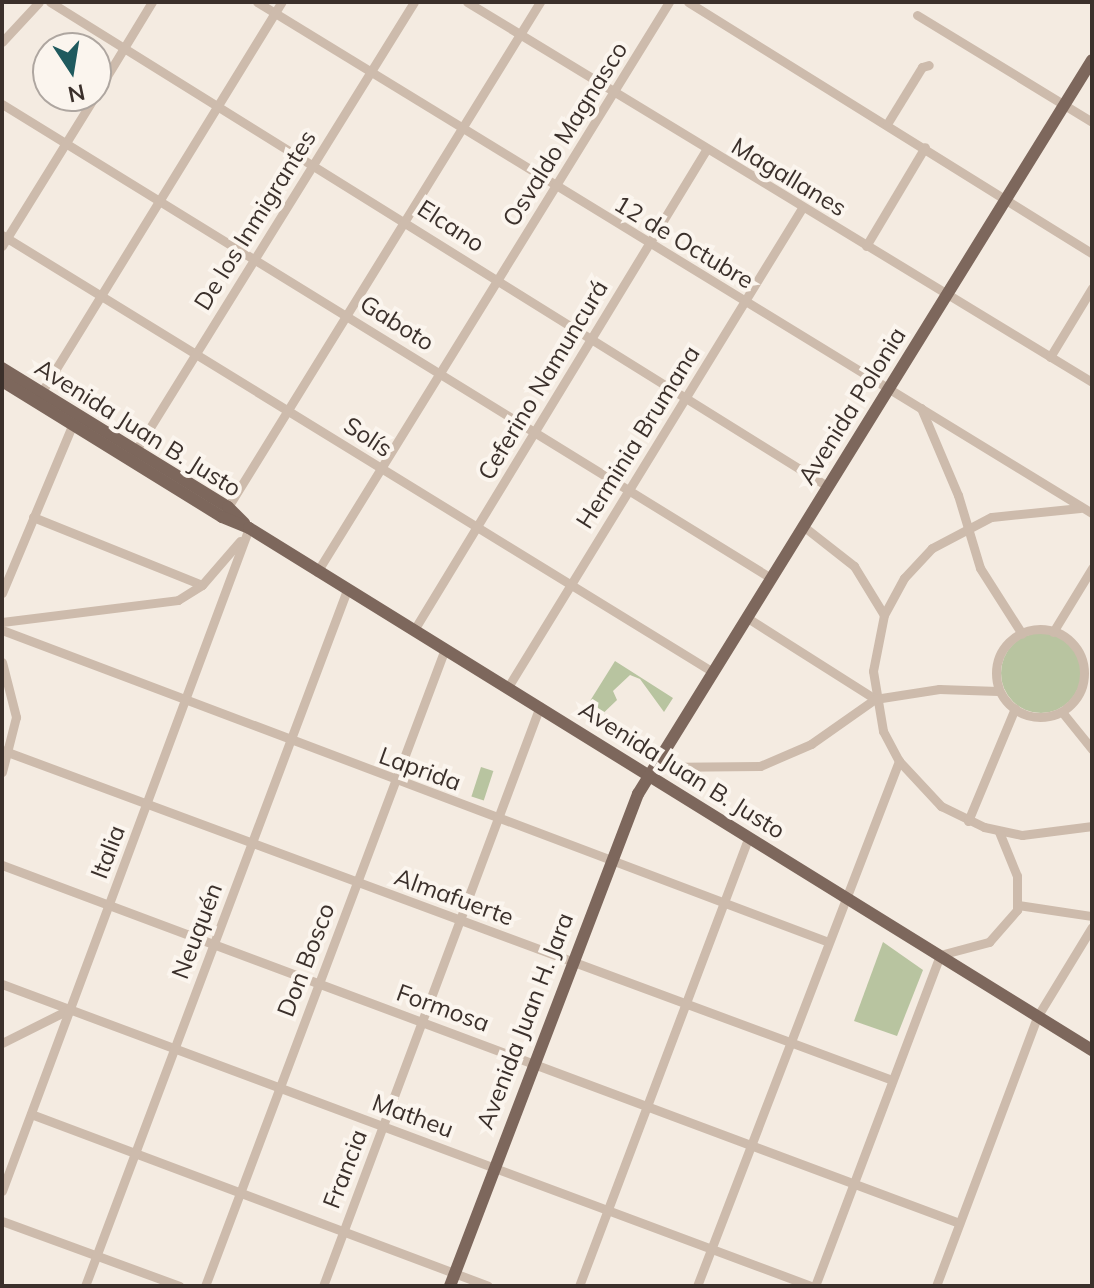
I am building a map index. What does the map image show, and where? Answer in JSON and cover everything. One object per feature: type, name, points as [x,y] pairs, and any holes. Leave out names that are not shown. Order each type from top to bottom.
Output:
[{"type":"main road","name":"Avenida Polonia","points":[[652,771],[1092,60]]},
{"type":"main road","name":"Avenida Juan B. Justo","points":[[2,368],[38,397],[75,420],[228,507],[246,533]]},
{"type":"main road","name":"Avenida Juan B. Justo","points":[[2,381],[38,397]]},
{"type":"main road","name":"Avenida Juan B. Justo","points":[[133,455],[246,533],[652,771],[749,837],[1092,1050]]},
{"type":"main road","name":"Avenida Juan H. Jara","points":[[452,1280],[609,861],[652,771]]},
{"type":"street","points":[[2,42],[39,2]]},
{"type":"street","name":"Elcano","points":[[50,2],[406,220],[497,281],[827,486]]},
{"type":"street","points":[[112,67],[152,2]]},
{"type":"street","name":"12 de Octubre","points":[[257,2],[649,245],[1088,510]]},
{"type":"street","points":[[38,397],[282,2]]},
{"type":"street","name":"De los Inmigrantes","points":[[133,455],[414,2]]},
{"type":"street","name":"Magallanes","points":[[467,2],[1092,382]]},
{"type":"street","points":[[228,507],[540,2]]},
{"type":"street","name":"Osvaldo Magnasco","points":[[317,572],[616,94],[669,2]]},
{"type":"street","points":[[688,2],[1092,253]]},
{"type":"street","points":[[917,15],[1092,122]]},
{"type":"street","points":[[887,124],[922,67],[929,65]]},
{"type":"street","name":"Gaboto","points":[[2,104],[771,578]]},
{"type":"street","points":[[4,240],[85,112]]},
{"type":"street","points":[[866,246],[925,147]]},
{"type":"street","name":"Ceferino Namuncurá","points":[[414,630],[706,150]]},
{"type":"street","name":"Herminia Brumana","points":[[508,687],[802,208]]},
{"type":"street","name":"Solís","points":[[4,240],[290,410],[476,529],[713,672]]},
{"type":"street","points":[[1050,357],[1092,288]]},
{"type":"street","points":[[921,408],[987,582],[1022,634]]},
{"type":"street","points":[[2,593],[75,420]]},
{"type":"street","points":[[1088,510],[1014,512],[967,526],[917,563],[884,615],[874,657],[875,699],[899,761],[928,795],[968,821],[999,832],[1044,835],[1092,826]]},
{"type":"street","points":[[33,517],[202,585]]},
{"type":"street","points":[[803,526],[846,557],[884,615]]},
{"type":"street","points":[[2,622],[163,604],[202,585],[246,533]]},
{"type":"street","name":"Italia","points":[[2,1191],[186,703],[246,533]]},
{"type":"street","points":[[1053,632],[1092,568]]},
{"type":"street","name":"Neuquén","points":[[85,1286],[347,590]]},
{"type":"street","points":[[746,617],[875,699]]},
{"type":"street","name":"Laprida","points":[[2,630],[186,703],[826,941]]},
{"type":"street","points":[[652,771],[738,770],[779,760],[875,699],[939,689],[998,691],[1015,708],[1038,717],[1062,712],[1080,696],[1089,672],[1075,646],[1053,632],[1022,634],[999,655],[998,691]]},
{"type":"street","name":"Don Bosco","points":[[205,1286],[445,649]]},
{"type":"street","points":[[2,662],[16,717],[2,772]]},
{"type":"street","name":"Francia","points":[[323,1286],[540,706]]},
{"type":"street","points":[[968,821],[1015,708]]},
{"type":"street","points":[[1062,712],[1092,749]]},
{"type":"street","name":"Almafuerte","points":[[6,751],[892,1080]]},
{"type":"street","points":[[697,1286],[826,941],[899,761]]},
{"type":"street","points":[[813,1286],[940,955],[978,947],[997,937],[1018,905],[1017,876],[999,832]]},
{"type":"street","points":[[579,1286],[749,837]]},
{"type":"street","name":"Formosa","points":[[2,865],[959,1223]]},
{"type":"street","points":[[1018,905],[1092,916]]},
{"type":"street","points":[[936,1286],[1037,1017],[1092,927]]},
{"type":"street","name":"Matheu","points":[[2,984],[813,1286]]},
{"type":"street","points":[[2,1043],[70,1009]]},
{"type":"street","points":[[31,1114],[343,1232],[452,1280],[488,1286]]},
{"type":"street","points":[[2,1221],[180,1286]]},
{"type":"green space","points":[[1041,633],[1056,636],[1069,645],[1078,658],[1081,673],[1078,688],[1069,701],[1056,710],[1041,713],[1026,710],[1013,701],[1004,688],[1001,673],[1004,658],[1013,645],[1026,636]]},
{"type":"green space","points":[[615,661],[673,698],[664,712],[640,679],[630,675],[613,691],[617,700],[594,722],[587,717],[585,709]]},
{"type":"green space","points":[[481,767],[493,771],[484,800],[471,796]]},
{"type":"green space","points":[[883,942],[923,970],[897,1036],[854,1021]]}]
